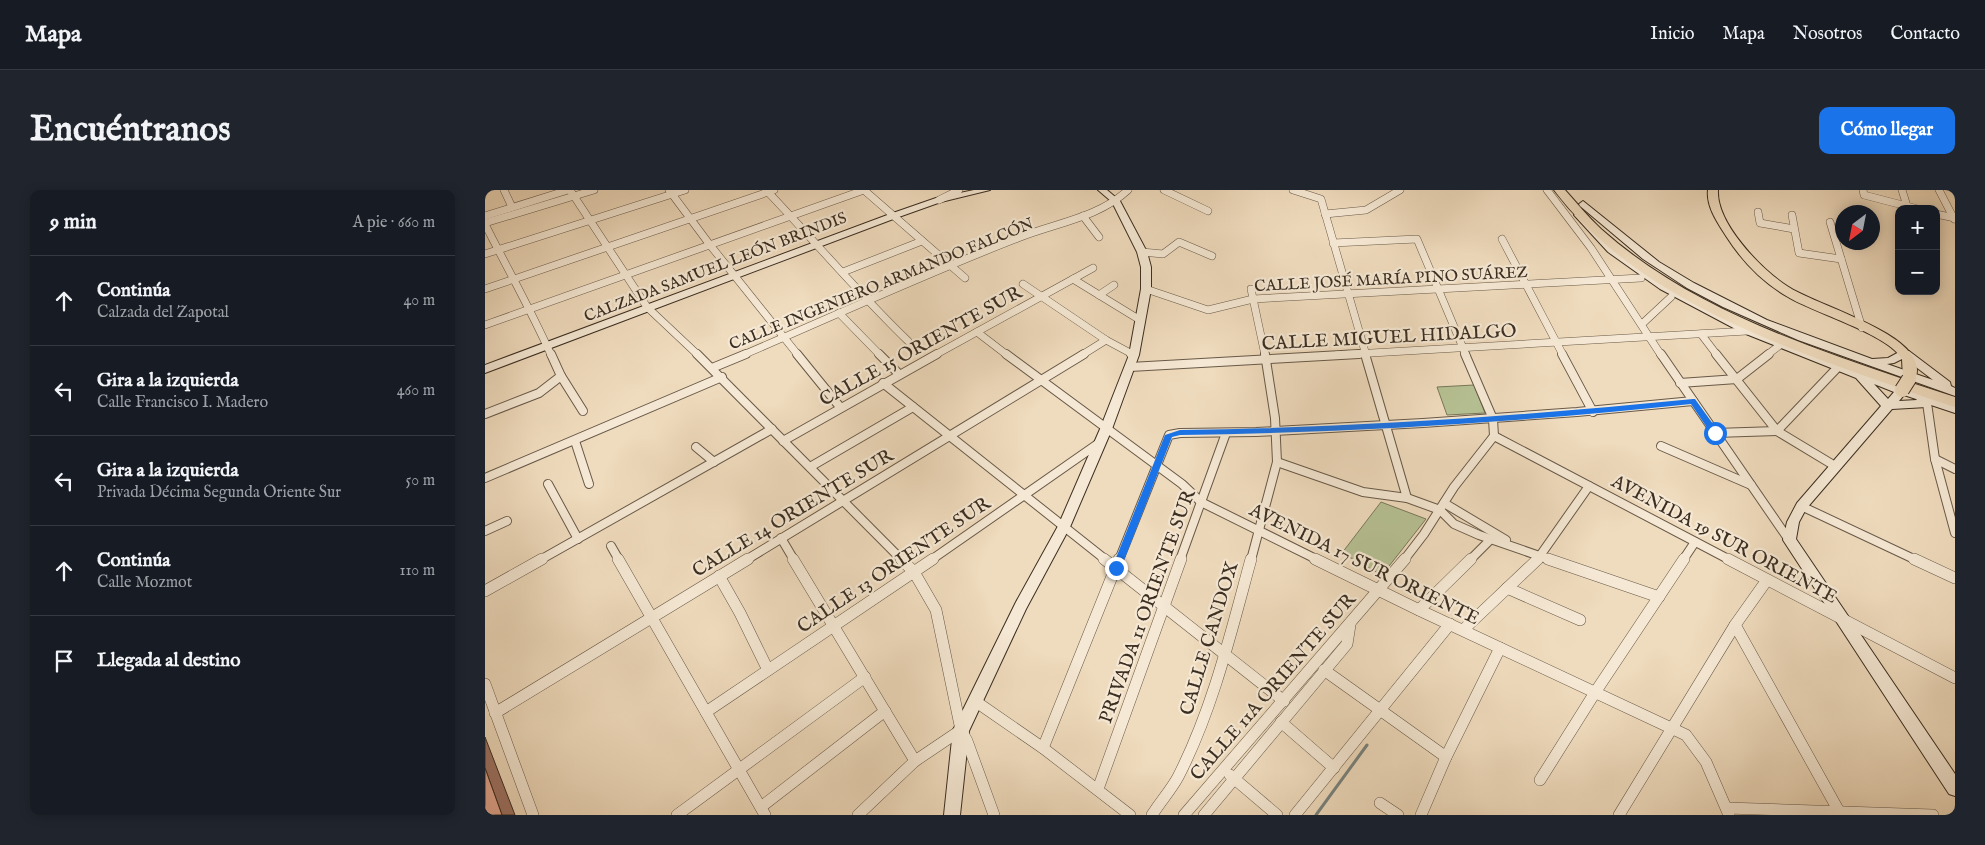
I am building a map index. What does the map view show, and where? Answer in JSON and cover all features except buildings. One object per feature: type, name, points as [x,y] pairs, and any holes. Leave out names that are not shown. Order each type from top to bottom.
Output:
[{"type":"main road","points":[[1559,190],[1578,206],[1601,236],[1634,262],[1723,313],[1790,343],[1955,396]]},
{"type":"main road","points":[[1572,190],[1578,206]]},
{"type":"main road","points":[[1713,190],[1711,196],[1717,211],[1734,241],[1753,266],[1779,288],[1862,328],[1891,343],[1905,353],[1911,367],[1906,384]]},
{"type":"street","points":[[504,190],[512,207]]},
{"type":"street","points":[[485,216],[571,192],[594,190]]},
{"type":"street","points":[[485,254],[671,192],[685,190]]},
{"type":"street","points":[[485,325],[864,190],[965,278]]},
{"type":"street","points":[[939,200],[959,190]]},
{"type":"street","name":"CALZADA SAMUEL LEÓN BRINDIS","points":[[485,369],[817,243],[939,200],[986,190]]},
{"type":"street","points":[[951,815],[961,730],[1021,606],[1064,527],[1106,429],[1133,355],[1146,289],[1146,268],[1142,252],[1116,201],[1101,190]]},
{"type":"street","name":"CALLE INGENIERO ARMANDO FALCÓN","points":[[712,368],[1019,237],[1083,216],[1116,201],[1128,190]]},
{"type":"street","points":[[1164,190],[1208,212]]},
{"type":"street","points":[[1293,190],[1321,199],[1407,498]]},
{"type":"street","points":[[1325,214],[1366,210],[1400,190]]},
{"type":"street","points":[[1547,190],[1612,280],[1680,383],[1950,777],[1955,788]]},
{"type":"street","points":[[1902,190],[1907,205]]},
{"type":"street","points":[[1939,190],[1955,218]]},
{"type":"street","points":[[485,288],[769,191],[868,302],[908,341]]},
{"type":"street","points":[[571,192],[647,308],[722,377],[914,572],[935,610],[961,730],[967,741],[994,815]]},
{"type":"street","points":[[571,192],[485,223],[512,279],[530,309],[561,376],[583,411]]},
{"type":"street","points":[[671,192],[840,407]]},
{"type":"street","points":[[1864,192],[1904,205]]},
{"type":"street","points":[[1578,206],[1592,233],[1628,264],[1688,300],[1747,331],[1858,375],[1955,396]]},
{"type":"street","points":[[1578,206],[1654,263],[1707,295],[1761,321],[1864,360],[1955,409]]},
{"type":"street","points":[[1758,212],[1760,223],[1794,228]]},
{"type":"street","points":[[1791,215],[1799,253],[1841,260]]},
{"type":"street","points":[[1940,215],[1955,218]]},
{"type":"street","points":[[1083,216],[1099,237]]},
{"type":"street","points":[[1830,222],[1862,328]]},
{"type":"street","points":[[1333,244],[1417,239],[1493,419],[1494,436]]},
{"type":"street","points":[[1502,239],[1593,412]]},
{"type":"street","points":[[843,272],[922,241]]},
{"type":"street","points":[[1142,252],[1163,254],[1179,242],[1213,256]]},
{"type":"street","name":"CALLE 15 ORIENTE SUR","points":[[783,441],[899,374],[1093,268]]},
{"type":"street","name":"CALLE JOSÉ MARÍA PINO SUÁREZ","points":[[1146,289],[1208,310],[1253,298],[1348,295],[1641,278]]},
{"type":"street","points":[[1073,279],[1140,320]]},
{"type":"street","points":[[1023,284],[1106,340],[1133,355]]},
{"type":"street","points":[[1099,295],[1114,285]]},
{"type":"street","points":[[1251,289],[1267,359],[1278,431]]},
{"type":"street","points":[[1642,324],[1671,297]]},
{"type":"street","points":[[839,314],[899,374]]},
{"type":"street","name":"CALLE MIGUEL HIDALGO","points":[[1130,367],[1747,331]]},
{"type":"street","name":"AVENIDA 17 SUR ORIENTE","points":[[977,332],[1182,484],[1201,502],[1419,610],[1596,691],[1686,735],[1694,743],[1709,766],[1728,811]]},
{"type":"street","points":[[1701,334],[1777,431],[1835,466]]},
{"type":"street","name":"CALLE 14 ORIENTE SUR","points":[[495,713],[1106,340]]},
{"type":"street","points":[[1680,383],[1737,379],[1779,345]]},
{"type":"street","points":[[1864,360],[1890,361],[1905,353],[1955,396]]},
{"type":"street","points":[[1715,433],[1777,431],[1838,368]]},
{"type":"street","points":[[1858,375],[1887,405],[1927,403],[1955,409]]},
{"type":"street","points":[[485,414],[539,394],[561,376]]},
{"type":"street","points":[[485,478],[722,377]]},
{"type":"street","points":[[883,383],[1284,701]]},
{"type":"street","points":[[1789,540],[1793,522],[1801,506],[1906,384]]},
{"type":"street","points":[[1043,748],[1169,435],[1493,419],[1593,412],[1693,401]]},
{"type":"street","points":[[1927,403],[1935,459],[1954,528]]},
{"type":"street","points":[[810,467],[913,407]]},
{"type":"street","points":[[485,591],[772,429]]},
{"type":"street","name":"CALLE CANDOX","points":[[1152,815],[1177,778],[1197,734],[1225,655],[1277,462],[1278,431]]},
{"type":"street","name":"PRIVADA 11 ORIENTE SUR","points":[[1098,790],[1226,433]]},
{"type":"street","name":"AVENIDA 19 SUR ORIENTE","points":[[1494,436],[1955,678]]},
{"type":"street","name":"CALLE 11A ORIENTE SUR","points":[[1184,815],[1350,625],[1425,534],[1442,507],[1494,436]]},
{"type":"street","points":[[575,441],[589,484]]},
{"type":"street","name":"CALLE 13 ORIENTE SUR","points":[[706,712],[914,572],[1099,443]]},
{"type":"street","points":[[1661,446],[1751,485]]},
{"type":"street","points":[[697,447],[714,462]]},
{"type":"street","points":[[1935,459],[1955,469]]},
{"type":"street","points":[[1277,462],[1363,492],[1407,498],[1442,507],[1519,547],[1659,597]]},
{"type":"street","points":[[548,484],[578,539]]},
{"type":"street","points":[[1463,630],[1541,556],[1589,486]]},
{"type":"street","points":[[1801,506],[1955,578]]},
{"type":"street","points":[[1442,507],[1454,524],[1491,539],[1519,547]]},
{"type":"street","points":[[485,531],[507,521]]},
{"type":"street","points":[[781,538],[915,761]]},
{"type":"street","points":[[1419,610],[1491,539]]},
{"type":"street","points":[[1540,780],[1596,691],[1695,542]]},
{"type":"street","points":[[611,546],[763,811],[885,711]]},
{"type":"street","points":[[719,576],[768,670]]},
{"type":"street","points":[[1619,815],[1735,625],[1767,580]]},
{"type":"street","points":[[1507,588],[1580,620]]},
{"type":"street","points":[[1295,815],[1450,624]]},
{"type":"street","name":"CALLE 11A ORIENTE SUR","points":[[1203,815],[1347,644],[1350,625]]},
{"type":"street","points":[[1735,625],[1840,814]]},
{"type":"street","points":[[1421,815],[1446,757],[1500,648]]},
{"type":"street","points":[[1324,670],[1446,757]]},
{"type":"street","points":[[677,815],[865,677]]},
{"type":"street","points":[[485,684],[533,815]]},
{"type":"street","points":[[975,701],[1043,748],[1130,815]]},
{"type":"street","points":[[1281,722],[1334,768]]},
{"type":"street","points":[[858,815],[915,761],[961,730]]},
{"type":"street","points":[[1223,769],[1277,815]]},
{"type":"street","points":[[1380,803],[1399,815]]},
{"type":"street","points":[[1728,811],[1933,815]]},
{"type":"green space","points":[[1474,385],[1485,413],[1447,415],[1437,387]]},
{"type":"green space","points":[[1381,502],[1426,519],[1382,575],[1342,553]]},
{"type":"waterway","points":[[1316,815],[1367,745]]},
{"type":"route","points":[[1116,568],[1169,435],[1493,419],[1593,412],[1693,401],[1715,433]]}]
